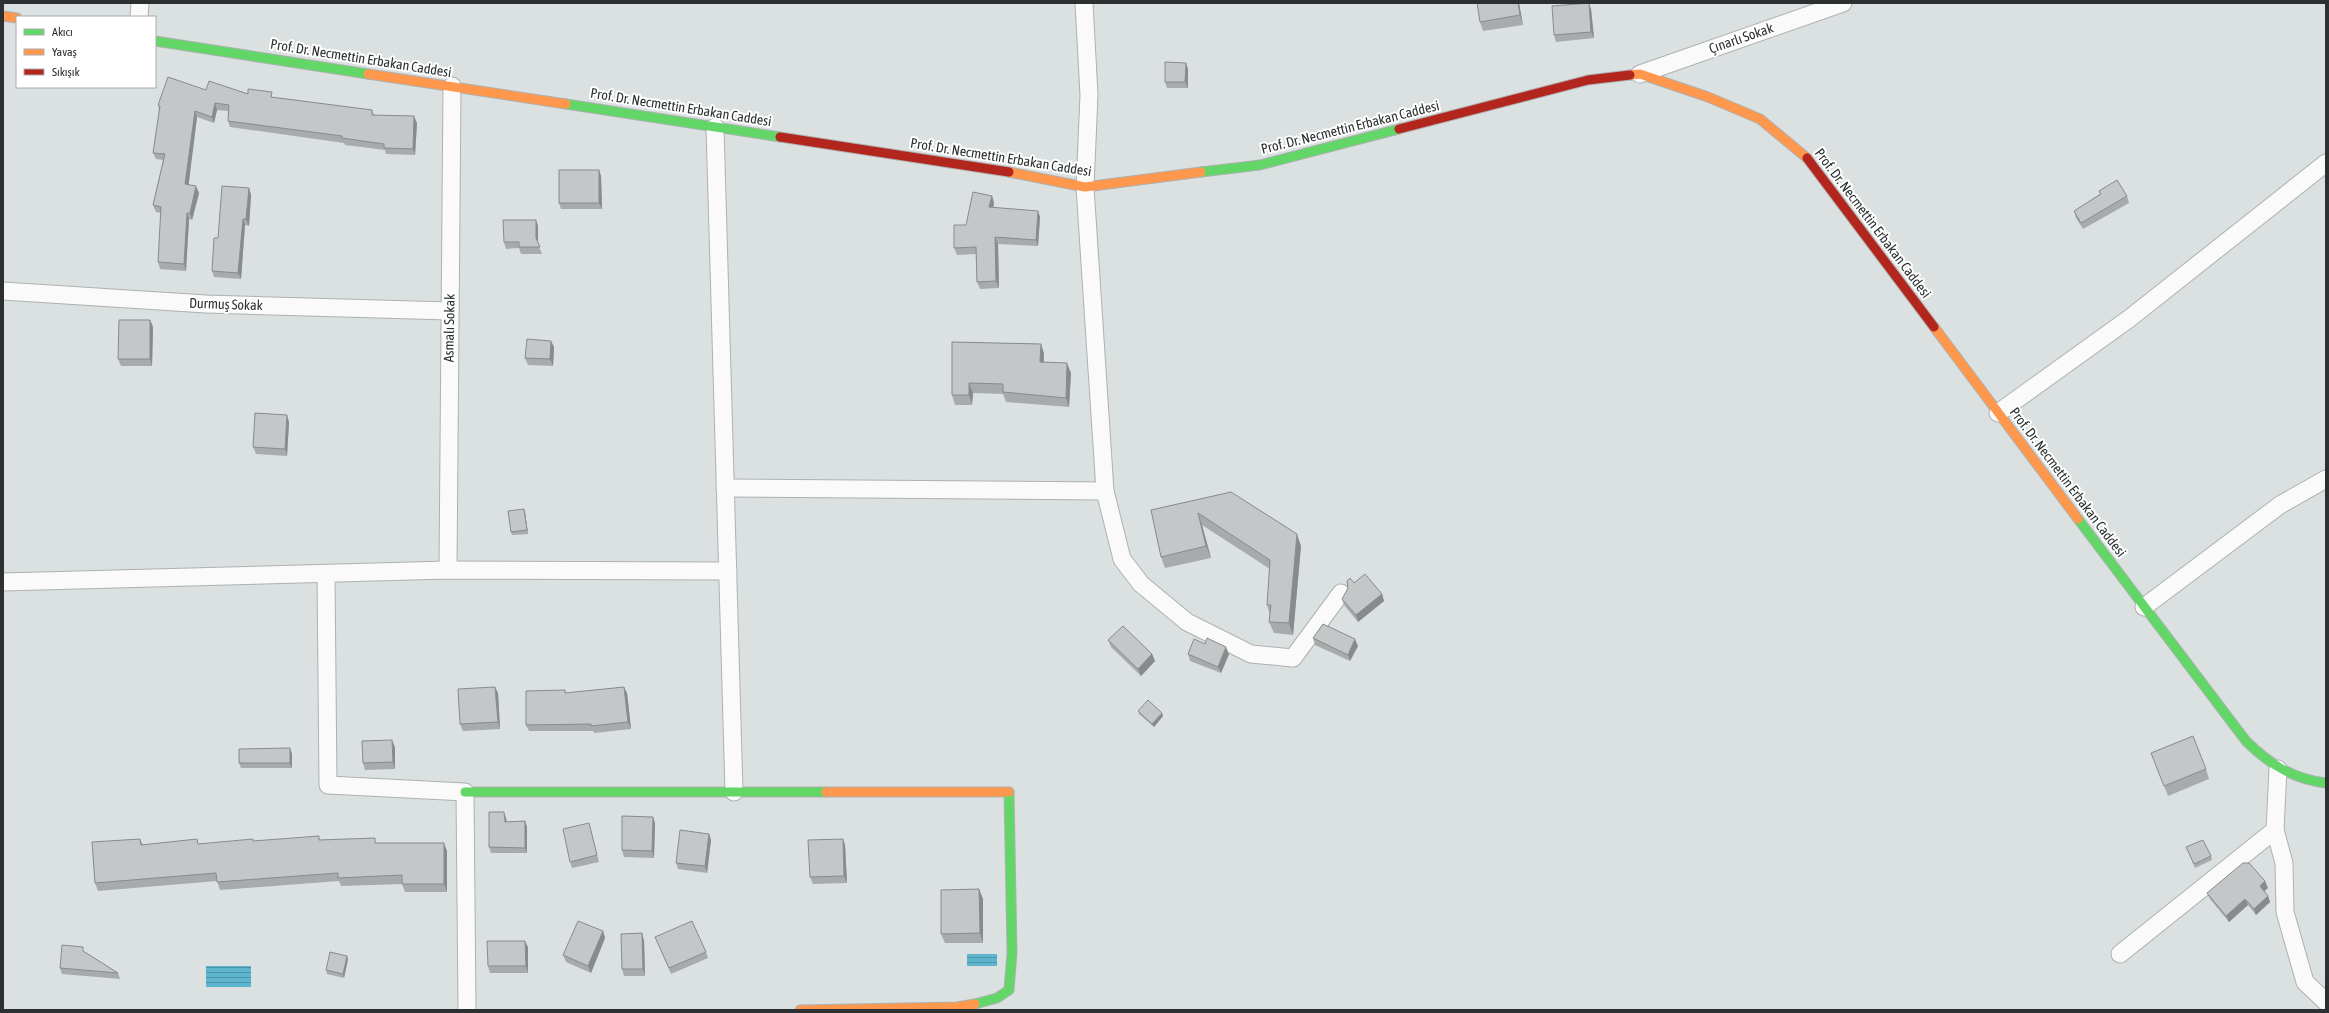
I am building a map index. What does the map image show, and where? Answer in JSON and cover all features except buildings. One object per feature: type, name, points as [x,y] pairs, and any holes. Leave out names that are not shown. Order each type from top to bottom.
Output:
[{"type":"street","points":[[139,16],[140,3]]},
{"type":"street","points":[[1084,3],[1089,95],[1086,187],[1105,491],[1122,559],[1141,584],[1187,622],[1251,654],[1293,658],[1341,593]]},
{"type":"street","name":"Çınarlı Sokak","points":[[1640,74],[1843,3]]},
{"type":"street","points":[[3,16],[16,18]]},
{"type":"street","name":"Prof. Dr. Necmettin Erbakan Caddesi","points":[[156,41],[992,169],[1086,187],[1260,165],[1588,80],[1640,74],[1708,97],[1760,119],[1811,162],[1998,413],[2246,741],[2261,758],[2278,769],[2313,782],[2326,783]]},
{"type":"street","name":"Asmalı Sokak","points":[[448,570],[452,86]]},
{"type":"street","points":[[715,127],[734,792]]},
{"type":"street","points":[[1998,413],[2130,318],[2326,163]]},
{"type":"street","name":"Durmuş Sokak","points":[[3,291],[206,304],[449,311]]},
{"type":"street","points":[[2144,607],[2280,505],[2326,479]]},
{"type":"street","points":[[725,488],[1105,491]]},
{"type":"street","points":[[3,582],[448,570],[728,571]]},
{"type":"street","points":[[326,574],[328,784],[465,792],[1009,792],[1012,953],[1009,990],[1000,998],[983,1003],[957,1007],[800,1010]]},
{"type":"street","points":[[2278,769],[2275,830],[2284,863],[2285,912],[2305,982],[2326,1002]]},
{"type":"street","points":[[465,792],[467,1010]]},
{"type":"street","points":[[2120,954],[2275,830]]},
{"type":"water","points":[[967,954],[997,954],[997,966],[967,966]]},
{"type":"water","points":[[206,966],[251,966],[251,987],[206,987]]},
{"type":"traffic: fast","points":[[156,41],[368,74]]},
{"type":"traffic: fast","points":[[566,104],[780,137]]},
{"type":"traffic: fast","points":[[1201,172],[1260,165],[1399,129]]},
{"type":"traffic: fast","points":[[2078,519],[2246,741],[2264,757],[2282,769],[2303,778],[2326,783]]},
{"type":"traffic: fast","points":[[465,792],[826,792]]},
{"type":"traffic: fast","points":[[975,1004],[997,998],[1009,990],[1012,953],[1009,792]]},
{"type":"traffic: slow","points":[[3,16],[16,18]]},
{"type":"traffic: slow","points":[[368,74],[566,104]]},
{"type":"traffic: slow","points":[[1630,75],[1640,74],[1708,97],[1760,119],[1807,158]]},
{"type":"traffic: slow","points":[[1009,172],[1085,187],[1201,172]]},
{"type":"traffic: slow","points":[[1934,327],[2078,519]]},
{"type":"traffic: slow","points":[[826,792],[1009,792]]},
{"type":"traffic: slow","points":[[800,1010],[957,1007],[975,1004]]},
{"type":"traffic: jam","points":[[1399,129],[1588,80],[1630,75]]},
{"type":"traffic: jam","points":[[780,137],[1009,172]]},
{"type":"traffic: jam","points":[[1807,158],[1934,327]]}]
